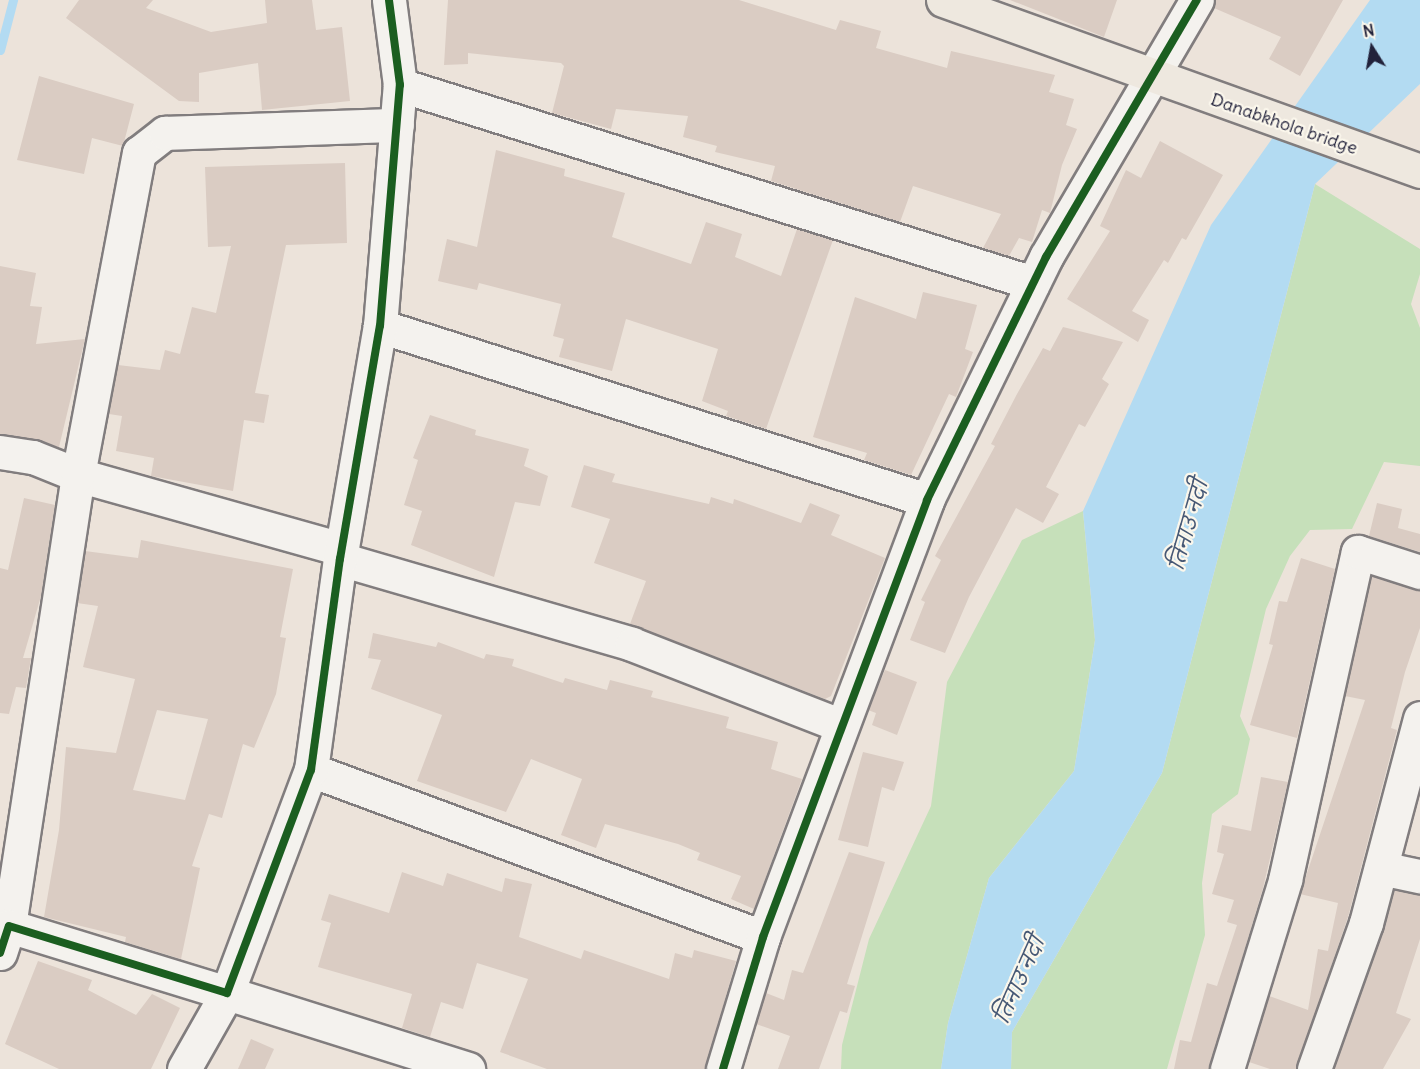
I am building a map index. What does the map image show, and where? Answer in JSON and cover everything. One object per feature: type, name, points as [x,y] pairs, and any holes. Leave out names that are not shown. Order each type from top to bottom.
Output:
[{"type":"main road","name":"Danabkhola bridge","points":[[943,0],[1149,77],[1420,171]]},
{"type":"street","points":[[184,1069],[227,993],[311,770],[341,554],[380,326],[400,85],[389,0]]},
{"type":"street","points":[[723,1069],[763,937],[840,725],[927,500],[1033,283],[1149,77],[1197,0]]},
{"type":"street","points":[[400,85],[1033,283]]},
{"type":"street","points":[[397,125],[165,133],[139,153],[78,475],[5,919],[227,993],[468,1069]]},
{"type":"street","points":[[380,326],[927,500]]},
{"type":"street","points":[[0,452],[33,457],[78,475],[632,644],[840,725]]},
{"type":"street","points":[[1227,1069],[1285,880],[1358,552],[1420,572]]},
{"type":"street","points":[[1314,1069],[1381,868],[1420,718]]},
{"type":"street","points":[[311,770],[763,937]]},
{"type":"street","points":[[1381,868],[1420,876]]},
{"type":"green space","points":[[1315,184],[1420,249],[1420,274],[1411,304],[1420,328],[1420,466],[1384,462],[1352,529],[1310,530],[1290,556],[1266,609],[1240,716],[1250,739],[1238,794],[1212,814],[1202,883],[1205,935],[1167,1069],[1011,1069],[1012,1032],[1162,773]]},
{"type":"green space","points":[[1083,511],[1095,640],[1074,771],[989,878],[948,1023],[941,1069],[841,1069],[842,1045],[869,939],[931,806],[947,682],[1022,540]]},
{"type":"water","name":"तिनाउ नदी","points":[[1370,0],[1420,0],[1420,84],[1315,184],[1162,773],[1012,1032],[1011,1069],[941,1069],[948,1023],[989,878],[1074,771],[1095,640],[1083,511],[1211,225]]},
{"type":"building","points":[[79,0],[153,0],[146,8],[211,32],[267,23],[265,0],[312,0],[316,30],[342,27],[350,101],[262,110],[258,63],[199,73],[199,102],[179,101],[66,18]]},
{"type":"building","points":[[448,0],[739,0],[836,30],[840,20],[881,31],[876,48],[947,68],[951,51],[1055,75],[1049,92],[1074,99],[1066,125],[1077,129],[1062,165],[1050,213],[1042,210],[1032,242],[1019,238],[1009,256],[983,248],[1001,214],[913,186],[900,222],[771,181],[775,166],[715,152],[717,146],[683,137],[688,116],[616,109],[611,129],[552,113],[564,66],[561,63],[468,53],[468,64],[444,65]]},
{"type":"building","points":[[1010,0],[1117,0],[1104,37]]},
{"type":"building","points":[[1216,0],[1343,0],[1300,76],[1269,59],[1281,37],[1214,8]]},
{"type":"building","points":[[39,76],[134,104],[123,146],[92,138],[84,174],[17,160]]},
{"type":"building","points":[[1160,141],[1223,175],[1186,240],[1182,238],[1168,263],[1164,260],[1132,311],[1149,320],[1138,342],[1067,299],[1110,231],[1100,226],[1126,170],[1141,178]]},
{"type":"building","points":[[496,150],[565,169],[564,176],[625,193],[612,237],[691,264],[706,222],[742,234],[735,257],[781,276],[797,229],[833,240],[766,429],[726,416],[728,411],[702,401],[718,349],[626,319],[612,371],[559,357],[564,339],[553,336],[561,304],[479,283],[477,290],[438,281],[447,239],[477,247]]},
{"type":"building","points":[[345,163],[347,243],[286,245],[255,393],[269,395],[264,423],[244,420],[233,491],[151,476],[154,458],[116,451],[122,416],[109,414],[118,365],[160,370],[165,350],[180,354],[192,307],[216,313],[231,246],[208,247],[205,167]]},
{"type":"building","points":[[0,266],[36,273],[30,306],[42,307],[36,344],[85,339],[59,447],[0,434]]},
{"type":"building","points":[[923,292],[977,305],[965,349],[973,352],[956,397],[949,394],[911,475],[864,460],[867,453],[813,437],[855,297],[916,319]]},
{"type":"building","points":[[1063,327],[1123,342],[1102,379],[1109,384],[1085,427],[1079,424],[1046,487],[1059,494],[1043,523],[1016,508],[969,597],[945,653],[910,640],[925,602],[921,600],[941,560],[935,556],[995,446],[991,444],[1017,394],[1043,348],[1050,351]]},
{"type":"building","points":[[430,415],[476,430],[475,435],[529,449],[524,466],[548,476],[540,506],[515,502],[494,577],[411,545],[422,511],[404,505],[418,460],[413,458]]},
{"type":"building","points":[[584,465],[615,474],[612,482],[709,504],[711,497],[733,504],[734,499],[801,523],[810,503],[840,515],[831,535],[885,558],[831,696],[825,699],[630,624],[646,581],[594,563],[610,519],[571,507]]},
{"type":"building","points":[[24,498],[55,505],[41,596],[23,658],[31,658],[26,688],[16,687],[9,714],[0,713],[0,568],[8,570]]},
{"type":"building","points":[[1377,503],[1402,509],[1398,528],[1420,534],[1420,552],[1369,536]]},
{"type":"building","points":[[141,540],[293,569],[280,637],[286,638],[276,694],[254,748],[243,744],[222,818],[209,814],[192,866],[200,868],[181,959],[125,942],[126,937],[44,917],[59,830],[66,747],[116,753],[135,679],[83,667],[98,606],[77,603],[85,551],[138,558]],"holes":[[[157,710],[208,719],[185,800],[133,790]]]},
{"type":"building","points":[[1301,558],[1335,569],[1297,738],[1250,725],[1273,645],[1269,644],[1279,601],[1287,602]]},
{"type":"building","points":[[1372,576],[1420,590],[1420,628],[1405,672],[1391,728],[1397,730],[1348,917],[1296,1069],[1270,1069],[1249,1062],[1269,996],[1308,1010],[1318,949],[1328,951],[1338,903],[1300,894],[1365,700],[1345,696]]},
{"type":"building","points":[[373,633],[436,647],[438,642],[484,659],[486,654],[514,659],[512,666],[563,683],[565,678],[607,690],[610,680],[653,691],[651,697],[729,717],[726,728],[778,742],[771,769],[802,779],[754,909],[731,899],[741,876],[697,860],[700,853],[678,844],[605,824],[596,848],[561,835],[582,779],[531,759],[506,812],[417,781],[442,715],[371,689],[381,660],[368,658]]},
{"type":"building","points":[[885,670],[917,682],[897,735],[872,725],[876,713],[868,710]]},
{"type":"building","points":[[863,752],[904,762],[894,791],[882,787],[868,847],[838,840]]},
{"type":"building","points":[[1261,777],[1288,782],[1263,888],[1209,1069],[1174,1069],[1180,1040],[1191,1042],[1207,983],[1217,986],[1237,925],[1227,922],[1234,900],[1212,894],[1224,854],[1217,852],[1222,825],[1251,831]]},
{"type":"building","points":[[849,852],[885,862],[847,984],[855,986],[847,1013],[840,1011],[819,1069],[778,1069],[790,1036],[756,1024],[766,993],[784,1000],[792,970],[803,973]]},
{"type":"building","points":[[402,872],[443,886],[447,873],[502,892],[505,878],[532,884],[519,937],[581,959],[584,950],[669,979],[675,953],[692,958],[694,950],[736,961],[705,1069],[547,1069],[500,1052],[528,979],[477,963],[463,1009],[441,1002],[430,1037],[402,1028],[412,994],[318,967],[331,923],[321,920],[329,894],[389,913]]},
{"type":"building","points":[[1394,890],[1420,894],[1420,939],[1396,1013],[1411,1019],[1383,1069],[1334,1069]]},
{"type":"building","points":[[38,961],[92,980],[88,990],[136,1015],[152,994],[180,1008],[151,1069],[59,1069],[5,1044]]},
{"type":"building","points":[[251,1039],[274,1049],[265,1069],[238,1069]]},
{"type":"waterway","points":[[0,50],[13,0]]},
{"type":"cycle path","points":[[0,953],[9,926],[227,993],[311,770],[340,559],[380,326],[400,85],[389,0]]},
{"type":"cycle path","points":[[723,1069],[763,937],[927,500],[1046,257],[1197,0]]}]
